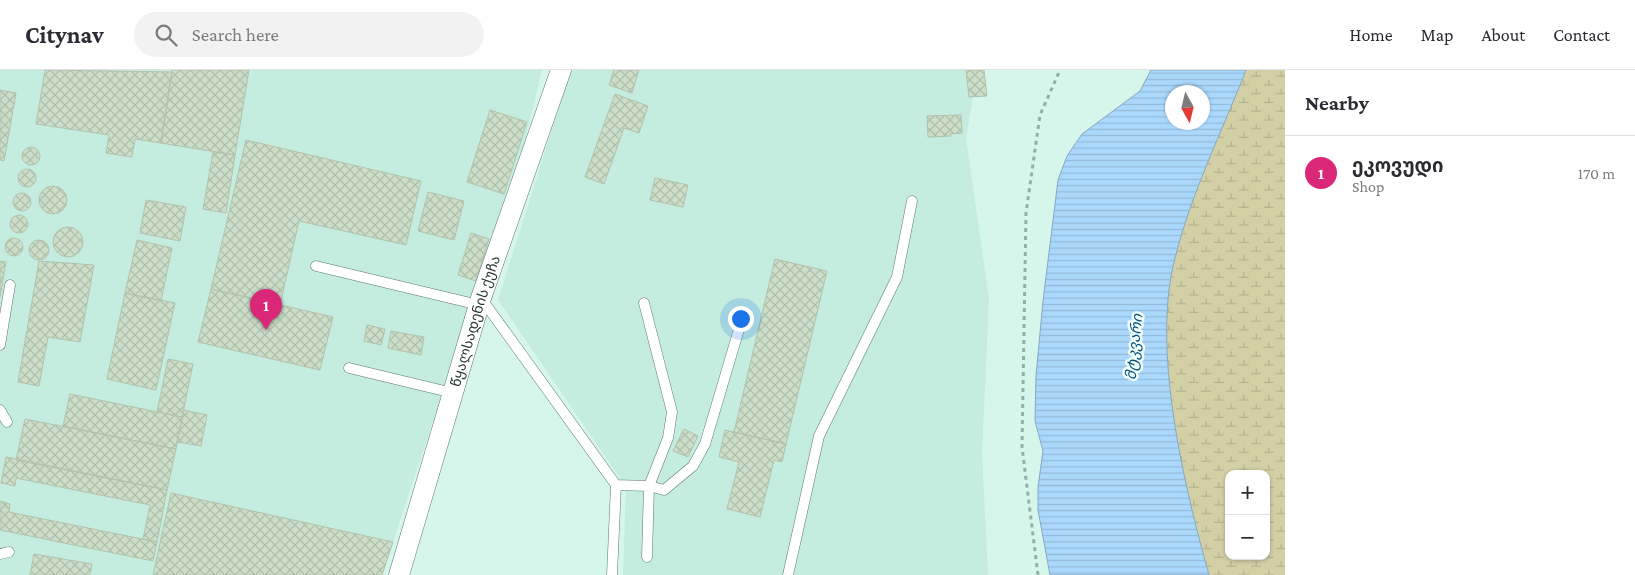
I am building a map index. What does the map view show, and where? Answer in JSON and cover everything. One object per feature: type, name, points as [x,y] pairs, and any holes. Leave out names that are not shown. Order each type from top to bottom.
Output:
[{"type":"street","name":"წყალსადენის ქუჩა","points":[[399,575],[480,302],[561,70]]},
{"type":"lane","points":[[788,575],[819,436],[897,276],[912,201]]},
{"type":"lane","points":[[316,266],[480,302],[616,485],[612,575]]},
{"type":"lane","points":[[0,345],[10,285]]},
{"type":"lane","points":[[644,303],[672,412],[668,438],[648,486],[647,557]]},
{"type":"lane","points":[[616,485],[648,486],[664,490],[692,466],[705,444],[742,318]]},
{"type":"lane","points":[[350,368],[453,393]]},
{"type":"lane","points":[[0,410],[7,422]]},
{"type":"path","points":[[1038,575],[1022,447],[1026,213],[1040,115],[1060,70]]},
{"type":"shaded area","points":[[0,70],[542,70],[523,149],[382,575],[0,575]]},
{"type":"shaded area","points":[[571,70],[984,70],[987,96],[973,97],[966,138],[989,299],[982,453],[988,575],[623,575],[626,487],[498,300]]},
{"type":"green space","points":[[1246,70],[1285,70],[1285,575],[1209,575],[1190,500],[1174,417],[1167,333],[1169,294],[1175,258],[1189,210]]},
{"type":"water","name":"მტკვარი","points":[[1151,70],[1246,70],[1189,210],[1175,258],[1169,294],[1167,333],[1174,417],[1190,500],[1209,575],[1050,575],[1038,510],[1038,487],[1043,451],[1035,421],[1036,376],[1058,180],[1067,156],[1082,134],[1140,91]]},
{"type":"building","points":[[45,70],[172,72],[161,143],[135,139],[132,157],[106,153],[109,135],[36,124]]},
{"type":"building","points":[[172,70],[249,70],[235,155],[161,143]]},
{"type":"building","points":[[614,70],[639,70],[632,93],[609,85]]},
{"type":"building","points":[[966,70],[984,70],[987,96],[969,97]]},
{"type":"building","points":[[0,90],[16,93],[4,161],[0,160]]},
{"type":"building","points":[[615,94],[648,106],[639,133],[624,128],[604,184],[585,177]]},
{"type":"building","points":[[490,110],[527,122],[504,194],[467,182]]},
{"type":"building","points":[[961,115],[962,133],[950,134],[951,136],[928,137],[927,116]]},
{"type":"building","points":[[246,140],[421,181],[406,245],[299,221],[280,305],[211,289]]},
{"type":"building","points":[[27,147],[35,147],[40,152],[38,163],[27,165],[22,160],[22,152]]},
{"type":"building","points":[[213,152],[235,155],[226,213],[203,209]]},
{"type":"building","points":[[23,169],[31,169],[36,174],[34,185],[23,187],[18,182],[18,174]]},
{"type":"building","points":[[655,178],[688,185],[683,207],[650,200]]},
{"type":"building","points":[[53,186],[63,190],[67,200],[63,210],[53,214],[43,210],[39,200],[43,190]]},
{"type":"building","points":[[428,192],[464,201],[454,240],[418,231]]},
{"type":"building","points":[[18,193],[26,193],[31,198],[29,209],[18,211],[13,206],[13,198]]},
{"type":"building","points":[[146,200],[186,207],[180,241],[140,233]]},
{"type":"building","points":[[15,215],[23,215],[28,220],[26,231],[15,233],[10,228],[10,220]]},
{"type":"building","points":[[68,227],[74,228],[82,236],[82,248],[74,256],[68,257],[62,256],[54,248],[53,242],[54,236],[62,228]]},
{"type":"building","points":[[471,233],[489,239],[476,281],[458,275]]},
{"type":"building","points":[[10,238],[18,238],[23,243],[21,254],[10,256],[5,251],[5,243]]},
{"type":"building","points":[[39,240],[46,243],[49,250],[46,257],[39,260],[32,257],[29,250],[32,243]]},
{"type":"building","points":[[137,240],[172,248],[161,301],[125,293]]},
{"type":"building","points":[[775,259],[827,271],[786,444],[734,432]]},
{"type":"building","points":[[0,261],[6,262],[0,297]]},
{"type":"building","points":[[39,261],[94,265],[80,342],[48,337],[39,386],[18,382]]},
{"type":"building","points":[[211,289],[333,317],[320,370],[198,342]]},
{"type":"building","points":[[125,293],[175,303],[156,390],[107,379]]},
{"type":"building","points":[[367,325],[385,329],[381,345],[364,341]]},
{"type":"building","points":[[391,331],[424,337],[421,355],[388,348]]},
{"type":"building","points":[[168,359],[193,364],[182,417],[157,412]]},
{"type":"building","points":[[70,394],[182,417],[176,449],[63,426]]},
{"type":"building","points":[[184,410],[207,415],[201,446],[177,442]]},
{"type":"building","points":[[25,419],[176,449],[167,490],[16,460]]},
{"type":"building","points":[[684,429],[698,436],[688,457],[673,451]]},
{"type":"building","points":[[725,430],[786,444],[782,462],[774,460],[760,517],[727,509],[739,462],[719,457]]},
{"type":"building","points":[[6,457],[167,490],[157,542],[143,539],[150,505],[16,478],[15,486],[1,483]]},
{"type":"building","points":[[171,493],[393,542],[382,575],[153,575]]},
{"type":"building","points":[[0,501],[10,504],[9,512],[157,542],[153,561],[0,530]]},
{"type":"building","points":[[34,554],[92,564],[90,575],[30,575]]},
{"type":"place","name":"ეკოვუდი","points":[[266,330]]}]
